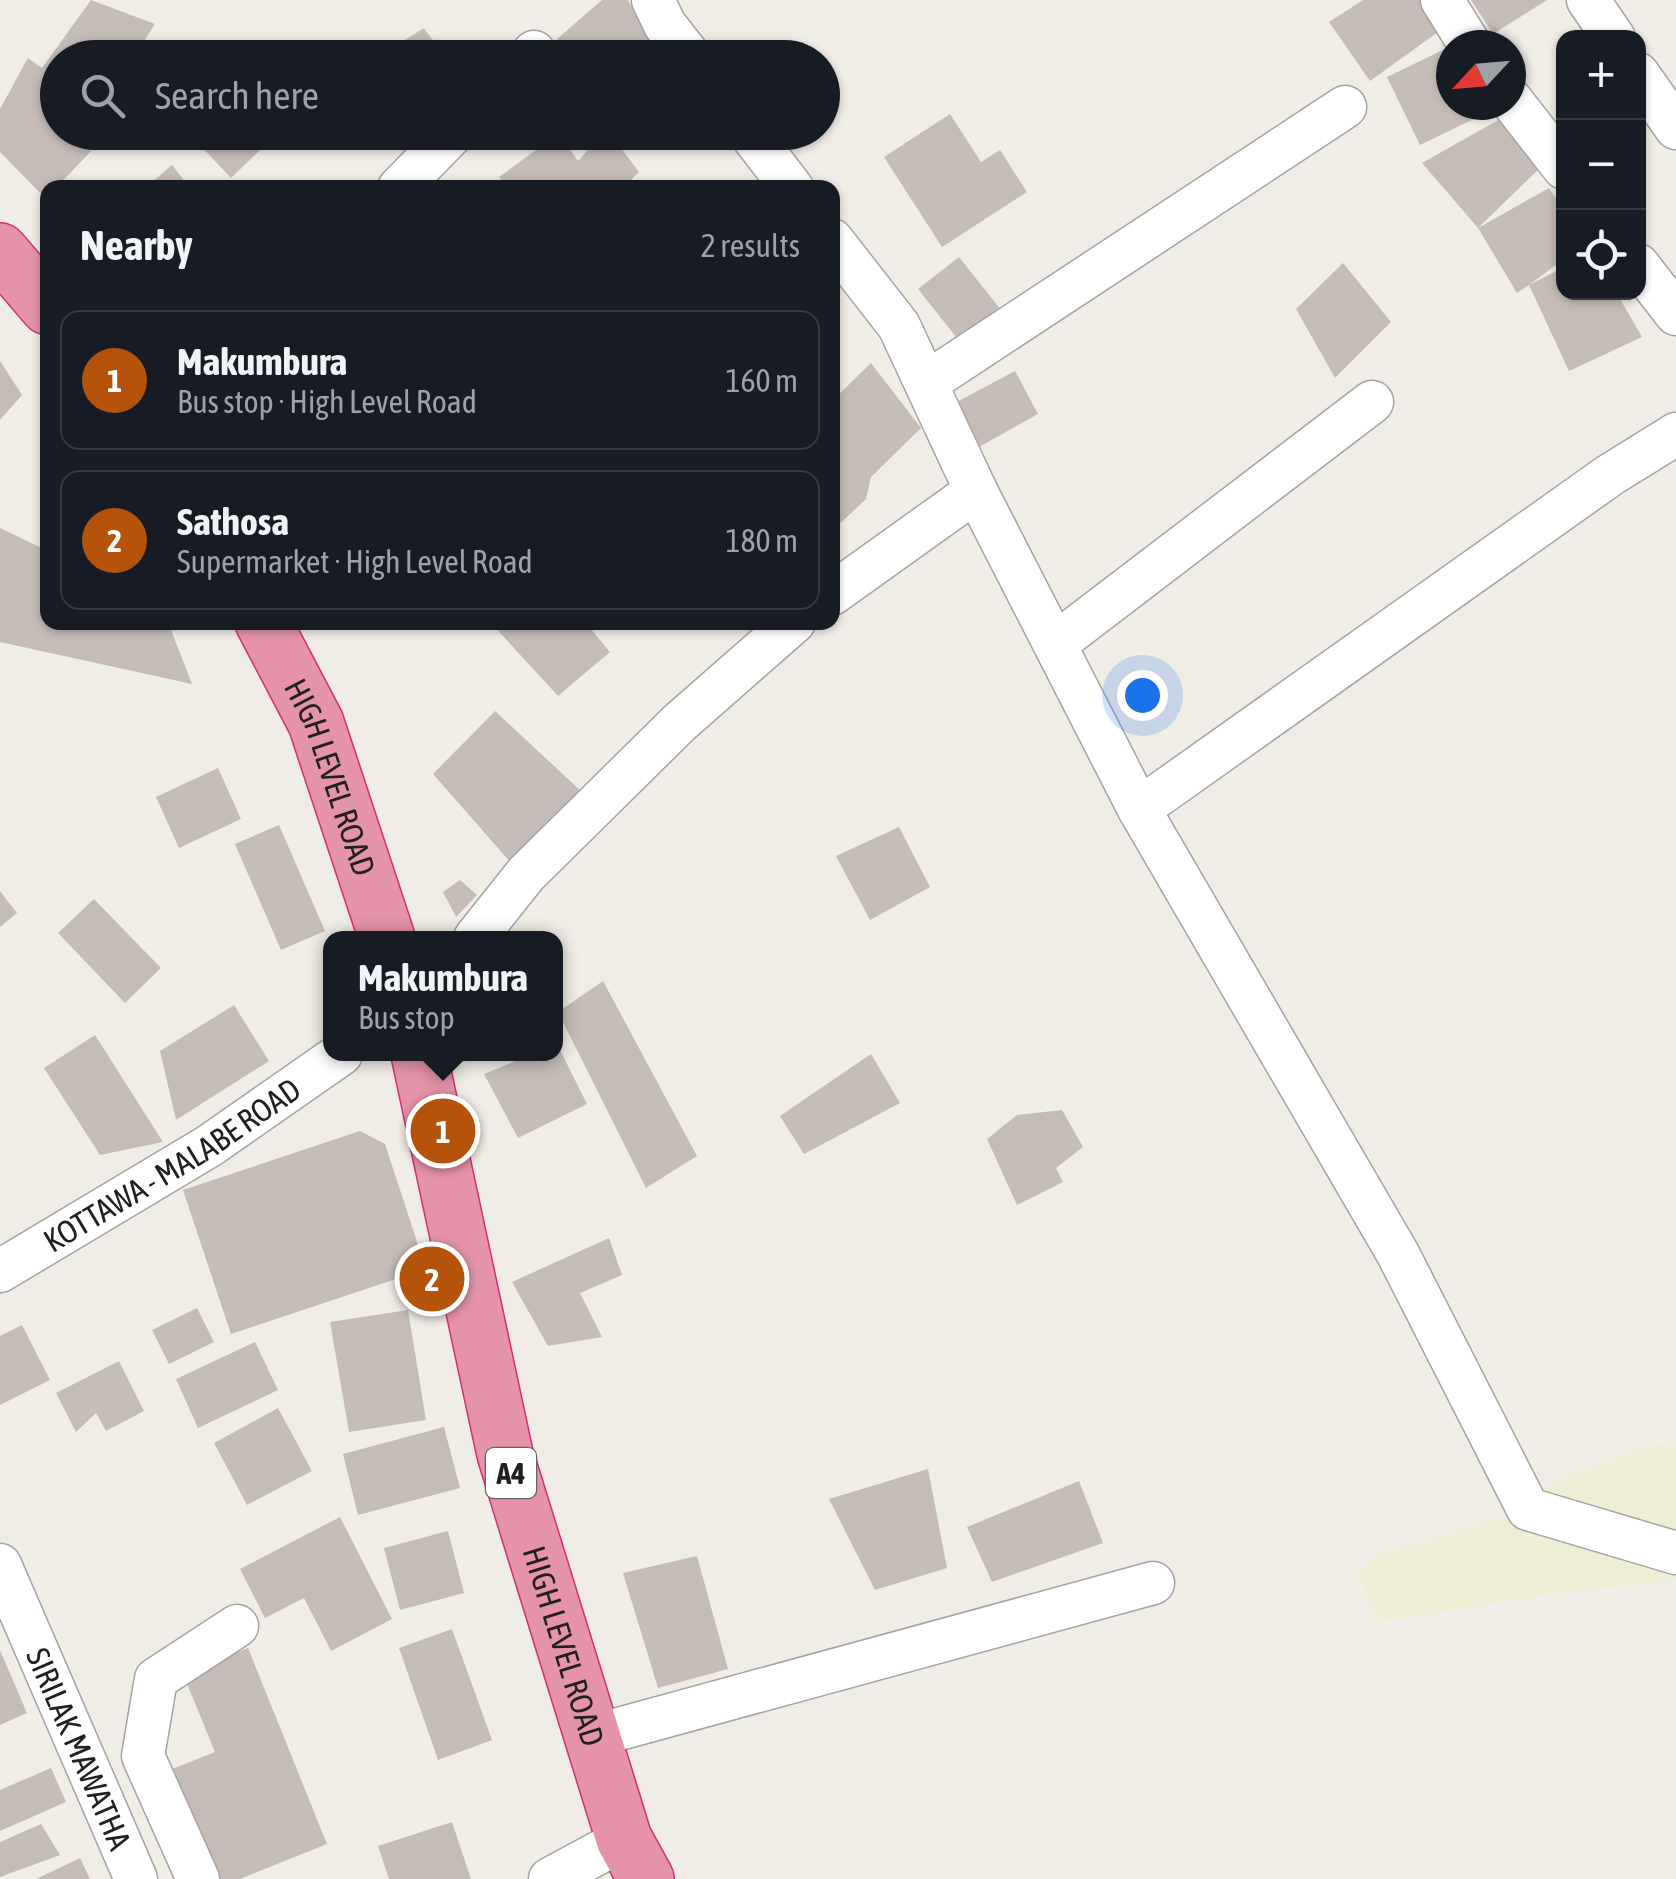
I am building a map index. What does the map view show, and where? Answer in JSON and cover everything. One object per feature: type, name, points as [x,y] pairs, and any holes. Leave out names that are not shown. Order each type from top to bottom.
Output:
[{"type":"highway","points":[[0,222],[40,267]]},
{"type":"highway","points":[[0,251],[40,298]]},
{"type":"highway","name":"HIGH LEVEL ROAD","points":[[267,630],[316,723],[384,931]]},
{"type":"highway","name":"HIGH LEVEL ROAD","points":[[293,630],[336,714],[409,931]]},
{"type":"highway","name":"HIGH LEVEL ROAD","points":[[421,1061],[506,1454],[635,1859]]},
{"type":"highway","name":"HIGH LEVEL ROAD","points":[[444,1061],[528,1449],[608,1732],[656,1859],[668,1879]]},
{"type":"street","points":[[653,0],[678,40]]},
{"type":"street","points":[[1442,0],[1461,30]]},
{"type":"street","points":[[1588,0],[1609,30]]},
{"type":"street","points":[[1646,85],[1676,128]]},
{"type":"street","points":[[926,383],[1345,107]]},
{"type":"street","points":[[1526,119],[1556,158]]},
{"type":"street","points":[[407,180],[436,150]]},
{"type":"street","points":[[763,150],[786,180]]},
{"type":"street","points":[[840,250],[899,326],[976,491],[1139,808],[1398,1254],[1528,1509],[1676,1553]]},
{"type":"street","points":[[1646,275],[1676,314]]},
{"type":"street","points":[[1054,644],[1372,402]]},
{"type":"street","points":[[1139,808],[1610,475],[1676,434]]},
{"type":"street","points":[[840,588],[976,491]]},
{"type":"street","points":[[481,931],[526,874],[679,723],[785,630]]},
{"type":"street","name":"KOTTAWA - MALABE ROAD","points":[[0,1272],[209,1146],[331,1061]]},
{"type":"street","name":"SIRILAK MAWATHA","points":[[0,1565],[136,1879]]},
{"type":"street","points":[[608,1732],[1153,1583]]},
{"type":"street","points":[[198,1879],[143,1756],[156,1678],[238,1626]]},
{"type":"street","points":[[550,1879],[635,1859]]},
{"type":"green space","points":[[1656,1444],[1676,1446],[1676,1580],[1546,1595],[1379,1622],[1357,1573],[1381,1554],[1500,1518],[1558,1480]]},
{"type":"building","points":[[91,0],[155,24],[145,40],[62,40]]},
{"type":"building","points":[[602,0],[628,0],[651,40],[558,40]]},
{"type":"building","points":[[1363,0],[1427,0],[1445,27],[1370,81],[1329,22]]},
{"type":"building","points":[[1471,0],[1547,0],[1499,30],[1490,30]]},
{"type":"building","points":[[424,28],[433,40],[405,40]]},
{"type":"building","points":[[1436,53],[1436,120],[1472,120],[1420,145],[1387,77]]},
{"type":"building","points":[[28,58],[40,67],[40,150],[92,150],[64,180],[40,180],[40,193],[0,152],[0,109]]},
{"type":"building","points":[[950,114],[981,162],[1000,150],[1027,192],[942,247],[884,157]]},
{"type":"building","points":[[1498,120],[1513,120],[1541,167],[1478,228],[1422,163]]},
{"type":"building","points":[[205,150],[260,150],[231,178]]},
{"type":"building","points":[[536,150],[571,150],[578,161],[588,150],[622,150],[639,172],[631,180],[499,177]]},
{"type":"building","points":[[172,165],[184,180],[154,180]]},
{"type":"building","points":[[1549,188],[1556,198],[1556,265],[1517,293],[1478,228]]},
{"type":"building","points":[[959,257],[1001,310],[960,342],[918,289]]},
{"type":"building","points":[[1343,263],[1391,322],[1335,378],[1296,309]]},
{"type":"building","points":[[1556,271],[1556,300],[1621,300],[1642,337],[1569,371],[1529,285]]},
{"type":"building","points":[[0,361],[22,395],[0,420]]},
{"type":"building","points":[[871,363],[921,428],[871,477],[866,499],[840,523],[840,393]]},
{"type":"building","points":[[1015,371],[1038,414],[979,447],[955,403]]},
{"type":"building","points":[[0,528],[40,547],[40,630],[171,630],[192,684],[0,642]]},
{"type":"building","points":[[497,630],[592,630],[610,652],[558,696]]},
{"type":"building","points":[[495,711],[583,793],[512,864],[433,774]]},
{"type":"building","points":[[218,768],[241,819],[179,848],[156,797]]},
{"type":"building","points":[[279,825],[325,931],[281,950],[235,844]]},
{"type":"building","points":[[899,827],[930,887],[870,920],[836,856]]},
{"type":"building","points":[[460,880],[477,895],[456,917],[443,892]]},
{"type":"building","points":[[0,891],[17,913],[0,927]]},
{"type":"building","points":[[94,899],[161,968],[125,1003],[58,933]]},
{"type":"building","points":[[603,981],[697,1156],[646,1188],[563,1022],[563,1009]]},
{"type":"building","points":[[234,1005],[269,1061],[176,1120],[160,1051]]},
{"type":"building","points":[[95,1035],[163,1142],[100,1155],[44,1068]]},
{"type":"building","points":[[871,1054],[900,1103],[804,1154],[780,1116]]},
{"type":"building","points":[[563,1056],[587,1104],[518,1138],[484,1074],[515,1061],[563,1061]]},
{"type":"building","points":[[1062,1110],[1083,1147],[1056,1168],[1063,1182],[1017,1205],[987,1139],[1017,1115]]},
{"type":"building","points":[[360,1131],[385,1144],[426,1269],[231,1334],[183,1190]]},
{"type":"building","points":[[609,1238],[622,1275],[580,1293],[602,1337],[548,1346],[512,1282]]},
{"type":"building","points":[[197,1308],[214,1342],[169,1364],[152,1330]]},
{"type":"building","points":[[408,1310],[426,1420],[349,1432],[330,1322]]},
{"type":"building","points":[[22,1325],[50,1380],[0,1405],[0,1336]]},
{"type":"building","points":[[255,1342],[278,1390],[198,1428],[176,1379]]},
{"type":"building","points":[[119,1361],[144,1411],[106,1431],[96,1413],[76,1432],[56,1393]]},
{"type":"building","points":[[278,1408],[312,1471],[247,1505],[214,1443]]},
{"type":"building","points":[[444,1427],[460,1488],[358,1515],[343,1454]]},
{"type":"building","points":[[928,1469],[947,1568],[875,1590],[829,1499]]},
{"type":"building","points":[[1079,1481],[1103,1543],[992,1582],[967,1527]]},
{"type":"building","points":[[340,1517],[392,1619],[331,1651],[304,1598],[265,1618],[240,1569]]},
{"type":"building","points":[[448,1531],[464,1593],[400,1610],[384,1548]]},
{"type":"building","points":[[697,1556],[728,1669],[658,1688],[623,1573]]},
{"type":"building","points":[[452,1629],[492,1740],[438,1760],[399,1648]]},
{"type":"building","points":[[248,1648],[327,1844],[240,1879],[205,1879],[162,1773],[215,1752],[183,1674]]},
{"type":"building","points":[[0,1650],[27,1713],[0,1725]]},
{"type":"building","points":[[51,1768],[66,1802],[0,1831],[0,1790]]},
{"type":"building","points":[[452,1822],[471,1879],[389,1879],[378,1846]]},
{"type":"building","points":[[41,1824],[60,1855],[0,1877],[0,1842]]},
{"type":"building","points":[[80,1858],[90,1879],[36,1879]]},
{"type":"place","name":"Makumbura","points":[[443,1131]]},
{"type":"place","name":"Sathosa","points":[[432,1279]]}]
